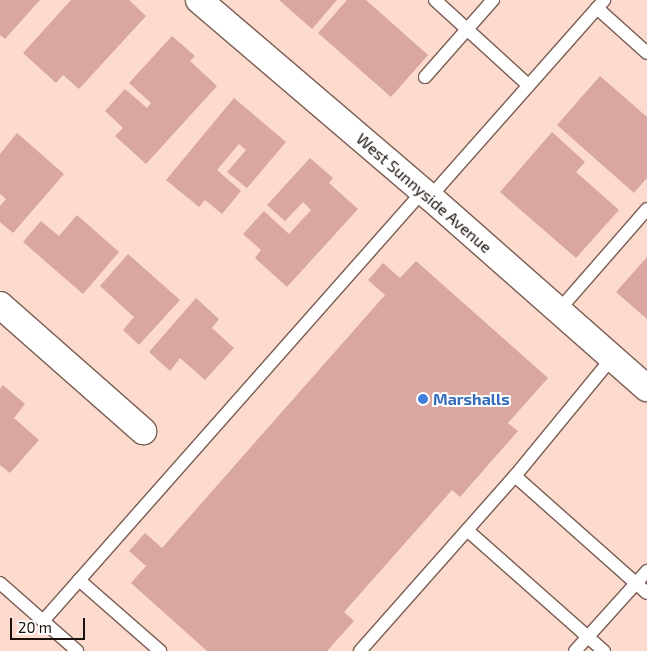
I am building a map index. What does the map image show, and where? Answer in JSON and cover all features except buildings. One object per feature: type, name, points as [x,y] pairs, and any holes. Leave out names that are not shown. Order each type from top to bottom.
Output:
[{"type":"street","name":"West Sunnyside Avenue","points":[[199,0],[427,194],[647,388]]},
{"type":"street","points":[[0,305],[143,431]]},
{"type":"lane","points":[[435,0],[528,85]]},
{"type":"lane","points":[[425,77],[493,0]]},
{"type":"lane","points":[[43,621],[600,4],[647,53]]},
{"type":"lane","points":[[559,310],[647,209]]},
{"type":"lane","points":[[360,651],[515,476],[612,358]]},
{"type":"lane","points":[[515,476],[647,593]]},
{"type":"lane","points":[[467,530],[604,651]]},
{"type":"lane","points":[[575,651],[647,570]]},
{"type":"lane","points":[[79,580],[160,651]]},
{"type":"lane","points":[[0,584],[77,651]]},
{"type":"place","name":"Marshalls","points":[[423,399]]}]
